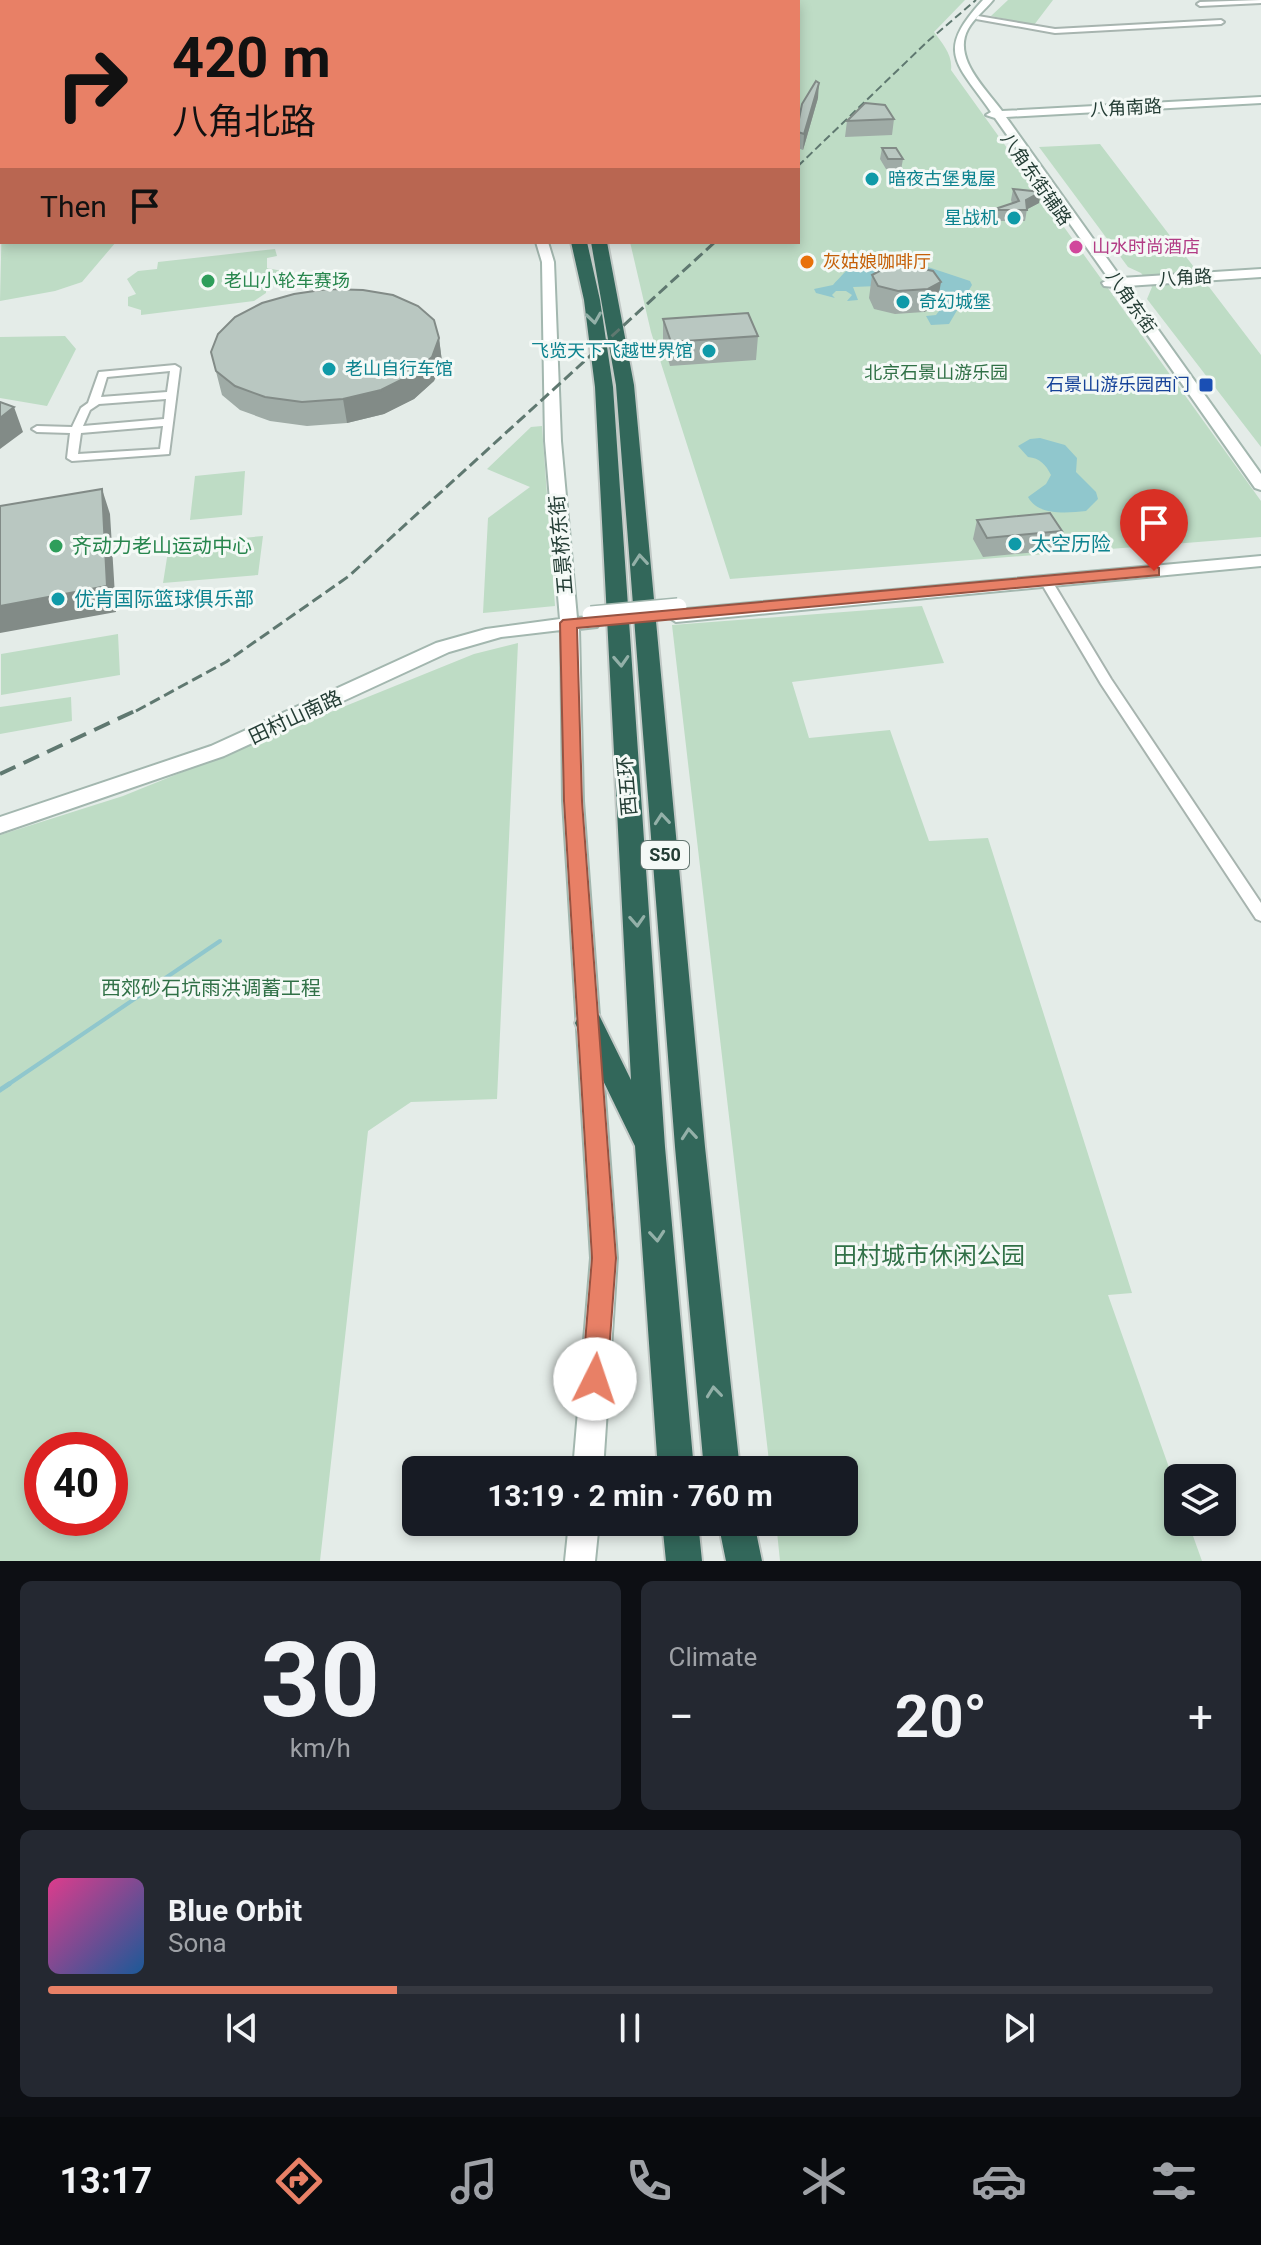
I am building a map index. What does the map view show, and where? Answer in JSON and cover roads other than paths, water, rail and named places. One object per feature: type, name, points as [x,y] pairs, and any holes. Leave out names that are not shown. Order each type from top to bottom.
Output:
[{"type":"highway","name":"西五环","points":[[579,244],[592,300],[604,387],[650,1147],[674,1456]]},
{"type":"highway","name":"西五环","points":[[599,244],[625,385],[690,1147],[722,1456]]},
{"type":"highway","points":[[589,1023],[650,1147]]},
{"type":"highway","points":[[669,1561],[670,1536]]},
{"type":"highway","points":[[681,1536],[684,1561]]},
{"type":"highway","points":[[728,1536],[731,1561]]},
{"type":"highway","points":[[739,1536],[744,1561]]},
{"type":"main road","points":[[988,0],[960,32],[958,52],[997,115]]},
{"type":"main road","points":[[994,0],[966,31],[962,42],[964,56],[997,115]]},
{"type":"main road","name":"八角南路","points":[[997,115],[1261,100]]},
{"type":"main road","name":"八角东街辅路","points":[[997,115],[1117,283],[1229,453],[1261,486]]},
{"type":"main road","name":"五景桥东街","points":[[543,244],[548,262],[553,441],[568,619],[573,801],[604,1258],[589,1456]]},
{"type":"main road","name":"八角路","points":[[1117,283],[1261,273]]},
{"type":"main road","name":"八角东街","points":[[1117,283],[1261,471]]},
{"type":"main road","points":[[677,612],[1261,553]]},
{"type":"main road","points":[[677,612],[1261,561]]},
{"type":"main road","name":"田村山南路","points":[[0,814],[176,758],[229,737],[430,643],[501,622],[677,612]]},
{"type":"main road","name":"田村山南路","points":[[0,825],[188,764],[252,738],[424,655],[468,639],[568,619]]},
{"type":"main road","points":[[580,1561],[583,1536]]},
{"type":"street","points":[[1198,2],[1261,1]]},
{"type":"street","points":[[978,18],[1055,31],[1221,22],[1198,2]]},
{"type":"street","points":[[95,401],[103,374],[175,368],[172,395],[169,422],[165,452],[72,458],[76,430],[86,408],[95,401],[172,395]]},
{"type":"street","points":[[37,429],[76,430],[169,422]]},
{"type":"street","points":[[1046,581],[1106,681],[1261,915]]},
{"type":"water","points":[[898,257],[970,281],[972,285],[949,324],[931,325],[926,316],[936,315],[942,307],[927,284],[853,287],[858,300],[847,301],[852,295],[846,291],[836,291],[832,295],[835,298],[816,293],[814,289],[833,285],[860,261]]},
{"type":"water","points":[[1040,438],[1065,445],[1077,458],[1076,472],[1096,492],[1098,499],[1086,511],[1046,510],[1028,497],[1046,484],[1051,475],[1042,463],[1028,457],[1018,446],[1030,439]]},
{"type":"waterway","points":[[6,1086],[220,941]]},
{"type":"waterway","points":[[0,1090],[6,1086]]},
{"type":"railway","points":[[800,164],[928,41],[976,0]]},
{"type":"railway","points":[[136,711],[226,662],[349,576],[713,244]]},
{"type":"railway","points":[[0,774],[139,709]]},
{"type":"place","name":"暗夜古堡鬼屋","points":[[872,179]]},
{"type":"place","name":"星战机","points":[[1014,218]]},
{"type":"place","name":"山水时尚酒店","points":[[1076,247]]},
{"type":"place","name":"灰姑娘咖啡厅","points":[[807,262]]},
{"type":"place","name":"老山小轮车赛场","points":[[208,281]]},
{"type":"place","name":"奇幻城堡","points":[[903,302]]},
{"type":"place","name":"飞览天下飞越世界馆","points":[[709,351]]},
{"type":"place","name":"老山自行车馆","points":[[329,369]]},
{"type":"place","name":"石景山游乐园西门","points":[[1206,385]]},
{"type":"place","name":"太空历险","points":[[1015,544]]},
{"type":"place","name":"齐动力老山运动中心","points":[[56,546]]},
{"type":"place","name":"优肯国际篮球俱乐部","points":[[58,599]]},
{"type":"park label","name":"北京石景山游乐园","points":[[936,373]]},
{"type":"park label","name":"西郊砂石坑雨洪调蓄工程","points":[[211,988]]},
{"type":"park label","name":"田村城市休闲公园","points":[[929,1256]]}]
